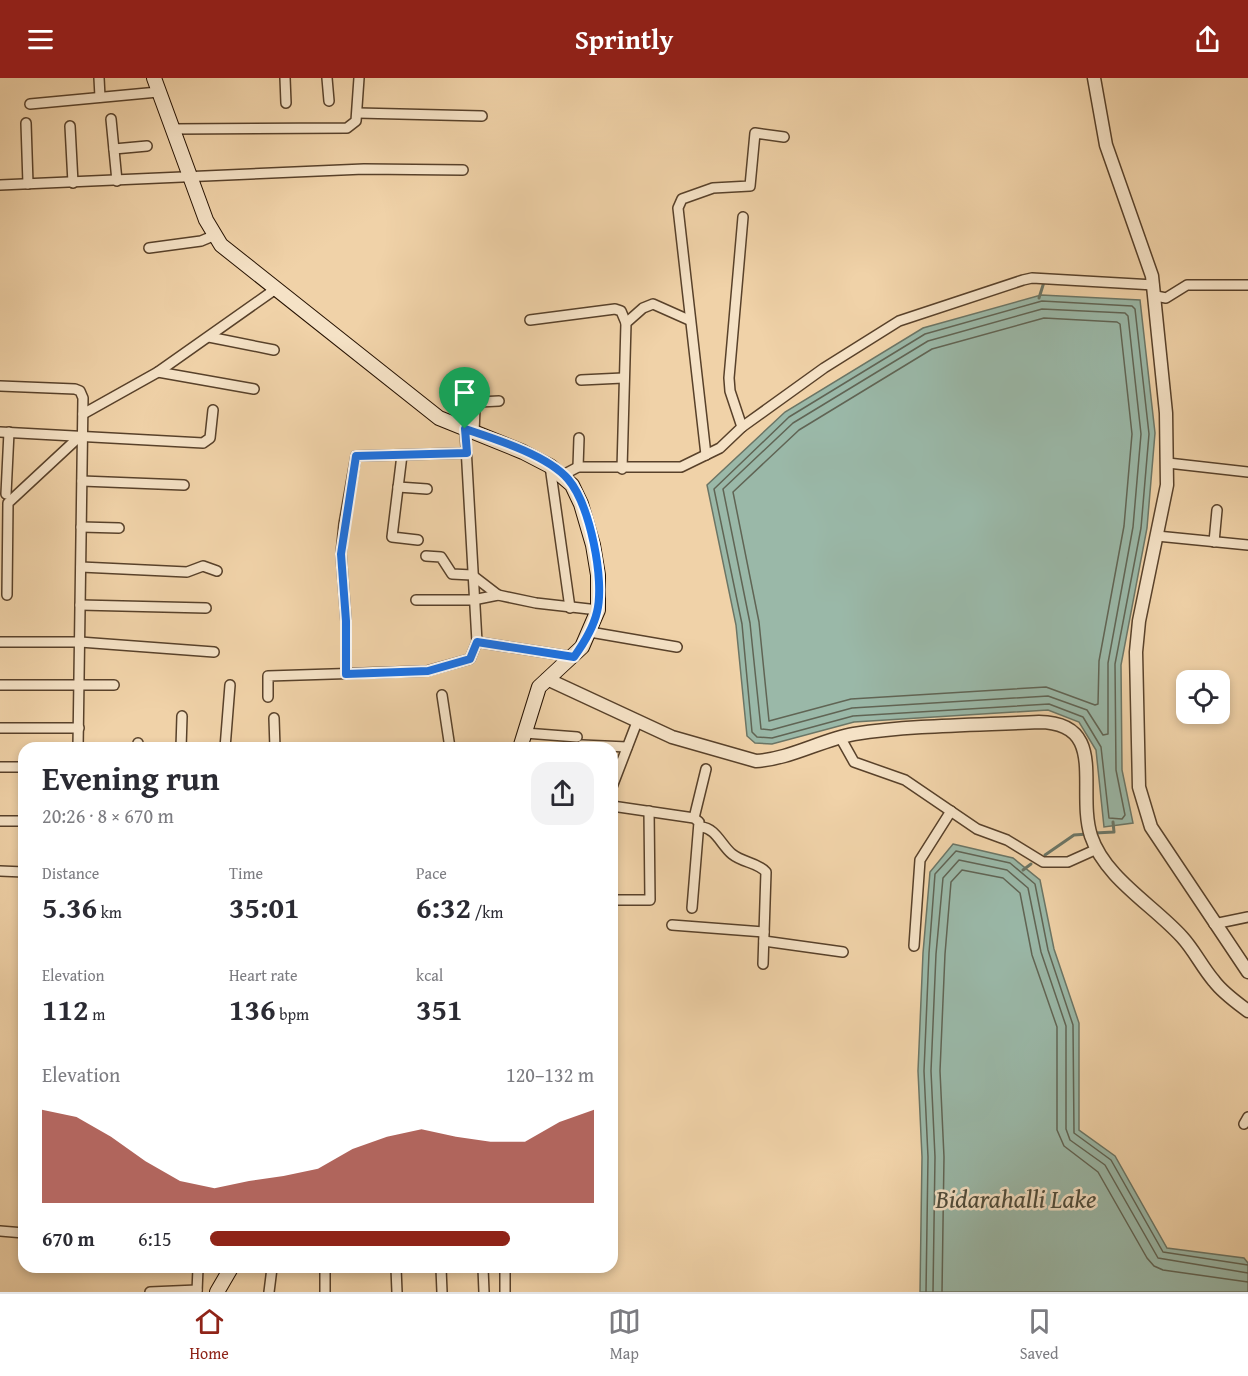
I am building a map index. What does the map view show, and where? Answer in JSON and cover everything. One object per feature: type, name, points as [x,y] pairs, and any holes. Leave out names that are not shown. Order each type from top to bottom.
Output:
[{"type":"main road","points":[[154,78],[213,236],[221,245],[423,406],[444,420],[498,441],[550,466],[563,475],[578,495],[589,527],[598,575],[598,610],[590,632],[574,657],[547,679],[536,693],[522,742]]},
{"type":"main road","points":[[217,1292],[228,1273]]},
{"type":"street","points":[[99,78],[100,97]]},
{"type":"street","points":[[285,78],[286,103]]},
{"type":"street","points":[[327,78],[330,102]]},
{"type":"street","points":[[173,129],[346,128],[356,121],[359,78]]},
{"type":"street","points":[[1094,78],[1106,146],[1155,290],[1168,463],[1167,485],[1139,621],[1136,659],[1139,787],[1151,827],[1248,972]]},
{"type":"street","points":[[30,104],[159,92]]},
{"type":"street","points":[[358,113],[482,116]]},
{"type":"street","points":[[111,119],[117,181]]},
{"type":"street","points":[[26,123],[28,184]]},
{"type":"street","points":[[70,126],[73,183]]},
{"type":"street","points":[[706,455],[678,208],[682,199],[713,188],[750,186],[755,133],[784,137]]},
{"type":"street","points":[[114,149],[147,146]]},
{"type":"street","points":[[0,185],[364,169],[463,170]]},
{"type":"street","points":[[742,427],[730,391],[729,378],[743,217]]},
{"type":"street","points":[[148,248],[201,241],[213,236]]},
{"type":"street","points":[[563,475],[578,467],[622,469],[681,467],[726,445],[742,427],[824,368],[899,321],[1023,280],[1044,279],[1155,290],[1166,298],[1187,285],[1248,285]]},
{"type":"street","points":[[83,414],[158,372],[277,288]]},
{"type":"street","points":[[626,323],[643,308],[653,304],[689,320]]},
{"type":"street","points":[[530,320],[615,309],[621,311],[626,323],[622,469]]},
{"type":"street","points":[[209,337],[274,350]]},
{"type":"street","points":[[158,372],[254,389]]},
{"type":"street","points":[[580,380],[623,378]]},
{"type":"street","points":[[0,386],[78,390],[83,398],[78,742]]},
{"type":"street","points":[[268,697],[268,676],[434,670],[470,659],[477,642],[467,453],[475,408],[479,402],[499,401]]},
{"type":"street","points":[[6,494],[5,432],[203,443],[210,438],[213,410]]},
{"type":"street","points":[[7,595],[9,503],[81,437]]},
{"type":"street","points":[[578,467],[579,438]]},
{"type":"street","points":[[346,674],[346,621],[341,554],[356,456],[467,453]]},
{"type":"street","points":[[402,454],[392,537],[418,540]]},
{"type":"street","points":[[1168,463],[1248,472]]},
{"type":"street","points":[[550,466],[570,608]]},
{"type":"street","points":[[82,481],[184,485]]},
{"type":"street","points":[[398,487],[427,489]]},
{"type":"street","points":[[1214,542],[1217,510]]},
{"type":"street","points":[[81,527],[119,528]]},
{"type":"street","points":[[1157,536],[1248,545]]},
{"type":"street","points":[[426,556],[441,557],[452,574],[472,575],[498,595]]},
{"type":"street","points":[[81,567],[187,572],[203,566],[217,571]]},
{"type":"street","points":[[416,600],[473,600],[498,595],[570,608],[598,610]]},
{"type":"street","points":[[80,605],[206,608]]},
{"type":"street","points":[[590,632],[677,646]]},
{"type":"street","points":[[0,642],[80,642],[214,652]]},
{"type":"street","points":[[477,642],[574,657]]},
{"type":"street","points":[[547,679],[687,743],[756,761],[777,758],[840,737],[863,733],[1039,722],[1062,724],[1076,733],[1083,745],[1086,817],[1097,849],[1121,878],[1183,938],[1216,983],[1248,1011]]},
{"type":"street","points":[[0,686],[114,685]]},
{"type":"street","points":[[225,742],[230,685]]},
{"type":"street","points":[[442,695],[449,742]]},
{"type":"street","points":[[181,742],[182,716]]},
{"type":"street","points":[[274,718],[275,742]]},
{"type":"street","points":[[618,771],[637,722]]},
{"type":"street","points":[[0,728],[79,728]]},
{"type":"street","points":[[525,733],[588,742]]},
{"type":"street","points":[[840,737],[854,762],[905,780],[977,829],[1007,840],[1043,862],[1068,862],[1097,849]]},
{"type":"street","points":[[618,746],[627,747]]},
{"type":"street","points":[[0,767],[18,768]]},
{"type":"street","points":[[694,818],[706,769]]},
{"type":"street","points":[[618,807],[694,818],[700,826],[710,829],[739,858],[759,865],[766,872],[763,964]]},
{"type":"street","points":[[618,900],[650,900],[649,811]]},
{"type":"street","points":[[914,946],[920,860],[951,812]]},
{"type":"street","points":[[0,821],[18,821]]},
{"type":"street","points":[[692,908],[700,826]]},
{"type":"street","points":[[0,871],[18,872]]},
{"type":"street","points":[[1214,924],[1248,916]]},
{"type":"street","points":[[672,926],[764,936],[843,952]]},
{"type":"street","points":[[0,1231],[18,1232]]},
{"type":"street","points":[[150,1292],[197,1291],[198,1273]]},
{"type":"street","points":[[269,1292],[271,1273]]},
{"type":"street","points":[[325,1273],[325,1292]]},
{"type":"street","points":[[396,1273],[397,1292]]},
{"type":"street","points":[[441,1273],[442,1292]]},
{"type":"street","points":[[483,1273],[484,1292]]},
{"type":"street","points":[[505,1273],[505,1292]]},
{"type":"water","points":[[1041,295],[1140,300],[1155,433],[1147,528],[1121,665],[1122,770],[1133,823],[1104,827],[1096,750],[1079,722],[1048,710],[854,722],[772,744],[755,743],[747,736],[736,625],[707,485],[785,412],[923,328]]},
{"type":"water","name":"Bidarahalli Lake","points":[[953,844],[1013,858],[1040,880],[1054,949],[1079,1023],[1079,1130],[1115,1156],[1167,1248],[1244,1258],[1248,1263],[1248,1292],[920,1292],[922,1157],[918,1071],[923,953],[930,872]]},
{"type":"waterway","points":[[1039,298],[1044,282]]},
{"type":"waterway","points":[[1095,833],[1114,832],[1113,822]]},
{"type":"waterway","points":[[1045,855],[1074,835],[1088,834]]},
{"type":"waterway","points":[[1023,870],[1031,864]]},
{"type":"route","points":[[465,429],[498,441],[550,466],[568,479],[578,495],[589,527],[598,575],[598,610],[587,639],[574,657],[477,642],[470,659],[434,670],[346,674],[346,621],[341,554],[356,456],[467,453],[465,429]]}]
